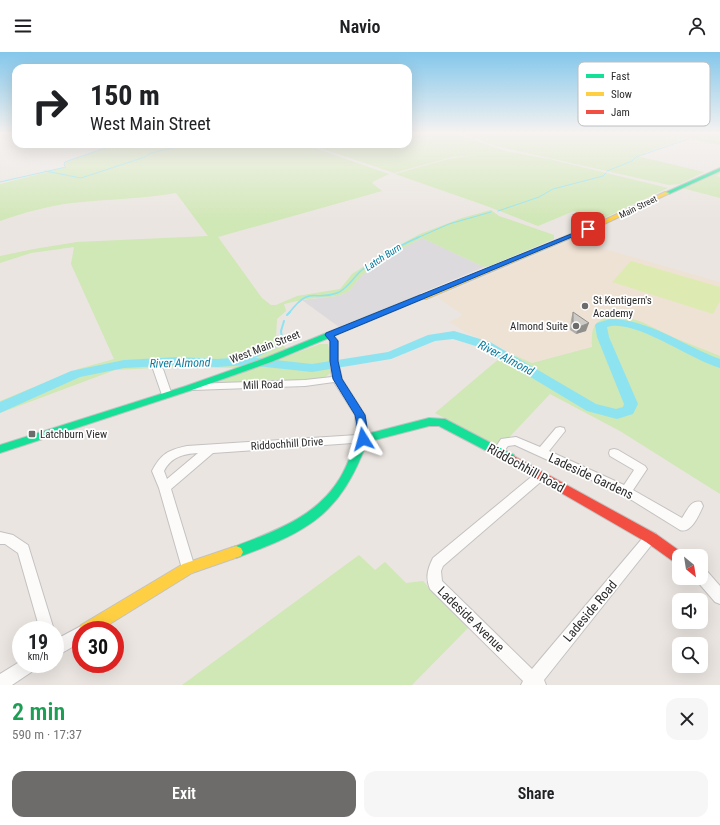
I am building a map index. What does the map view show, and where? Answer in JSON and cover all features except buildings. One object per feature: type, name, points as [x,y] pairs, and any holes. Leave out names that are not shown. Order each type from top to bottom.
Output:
[{"type":"main road","name":"Main Street","points":[[444,289],[602,223],[720,169]]},
{"type":"main road","name":"West Main Street","points":[[0,449],[242,370],[444,289]]},
{"type":"main road","name":"Riddochhill Road","points":[[363,439],[429,422],[441,422],[498,451],[651,538],[672,553]]},
{"type":"main road","points":[[101,621],[188,568],[267,542],[309,520],[337,494],[356,461],[363,439]]},
{"type":"street","points":[[329,335],[334,341],[336,370],[360,415],[363,439]]},
{"type":"street","points":[[158,369],[167,395]]},
{"type":"street","name":"Mill Road","points":[[189,388],[305,383],[336,370]]},
{"type":"street","points":[[541,453],[560,431]]},
{"type":"street","name":"Riddochhill Drive","points":[[188,568],[165,488],[158,471],[161,464],[174,452],[184,449],[210,449],[363,439]]},
{"type":"street","name":"Ladeside Gardens","points":[[498,451],[505,442],[516,441],[626,491],[684,526],[697,506]]},
{"type":"street","points":[[165,488],[210,449]]},
{"type":"street","points":[[614,453],[641,469],[626,491]]},
{"type":"street","name":"Ladeside Avenue","points":[[533,683],[435,584],[434,571],[438,562],[540,476]]},
{"type":"street","points":[[0,538],[8,539],[23,549],[44,621]]},
{"type":"street","name":"Ladeside Road","points":[[533,683],[651,538]]},
{"type":"street","points":[[708,583],[720,597]]},
{"type":"street","points":[[0,683],[16,673]]},
{"type":"shaded area","points":[[422,238],[484,267],[339,327],[302,300],[339,296],[349,291],[362,275],[390,255]]},
{"type":"shaded area","name":"St Kentigern's Academy","points":[[573,240],[720,282],[720,356],[675,338],[642,322],[591,336],[593,347],[531,363],[466,332],[449,322],[463,315],[437,297]]},
{"type":"green space","points":[[67,162],[353,162],[389,174],[372,183],[382,191],[218,237],[262,298],[271,305],[276,305],[297,296],[340,289],[352,274],[383,254],[420,234],[462,218],[491,210],[499,216],[554,235],[554,239],[490,266],[484,267],[422,238],[390,255],[362,275],[349,291],[339,296],[306,299],[284,304],[286,311],[277,319],[276,338],[288,350],[240,368],[175,367],[115,370],[0,413],[0,401],[78,369],[114,359],[71,264],[74,247],[31,253],[0,263],[0,256],[77,242],[208,236],[176,193],[150,197],[63,204],[35,210],[0,221],[0,184],[67,167],[65,165]]},
{"type":"green space","points":[[360,162],[436,162],[394,173]]},
{"type":"green space","points":[[439,162],[559,162],[668,188],[600,220],[574,211],[538,226],[484,205],[395,174]]},
{"type":"green space","points":[[565,162],[660,162],[704,172],[680,184],[669,185]]},
{"type":"green space","points":[[720,171],[720,174],[716,176],[720,177],[720,198],[682,188]]},
{"type":"green space","points":[[631,261],[720,287],[720,301],[713,314],[612,282]]},
{"type":"green space","points":[[624,316],[642,322],[675,338],[720,356],[720,494],[620,431],[550,394],[499,448],[435,413],[507,352],[532,363],[592,347],[593,331],[598,322],[602,319]]},
{"type":"green space","points":[[320,344],[328,344],[333,371],[324,378],[283,382],[210,385]]},
{"type":"green space","points":[[359,555],[375,570],[385,562],[406,583],[423,581],[468,628],[412,685],[182,685]]},
{"type":"waterway","points":[[47,171],[66,167],[64,165],[66,162]]},
{"type":"waterway","points":[[47,171],[81,178],[131,162]]},
{"type":"waterway","name":"Latch Burn","points":[[607,171],[631,162]]},
{"type":"waterway","points":[[0,182],[47,171]]},
{"type":"waterway","name":"Latch Burn","points":[[498,211],[539,197],[553,189],[603,176],[606,173]]},
{"type":"waterway","name":"Latch Burn","points":[[417,238],[449,224],[491,212]]},
{"type":"waterway","name":"Latch Burn","points":[[289,313],[297,304],[308,296],[329,295],[341,291],[369,265],[404,244],[419,237]]},
{"type":"waterway","name":"Latch Burn","points":[[247,361],[275,347],[282,338],[281,331],[284,321]]},
{"type":"waterway","name":"River Almond","points":[[0,408],[76,374],[124,364],[179,361],[217,363],[247,361],[312,368],[391,355],[432,338],[454,335],[486,345],[592,408],[617,414],[628,410],[631,404],[603,337],[601,325],[610,322],[625,322],[647,330],[702,357],[720,364]]},
{"type":"traffic: fast","points":[[667,193],[720,169]]},
{"type":"traffic: fast","points":[[0,449],[189,388],[268,360],[423,297]]},
{"type":"traffic: fast","points":[[236,552],[281,535],[316,513],[331,499],[343,483],[354,463],[363,439],[429,422],[441,422],[510,458]]},
{"type":"traffic: slow","points":[[423,297],[602,223],[667,193]]},
{"type":"traffic: slow","points":[[101,621],[188,568],[236,552]]},
{"type":"traffic: jam","points":[[510,458],[651,538],[672,553]]},
{"type":"place","name":"St Kentigern's Academy","points":[[585,306]]},
{"type":"place","name":"Almond Suite","points":[[576,326]]},
{"type":"place","name":"Latchburn View","points":[[32,434]]},
{"type":"route","points":[[363,439],[360,415],[338,379],[334,361],[334,341],[329,335],[588,229]]}]
